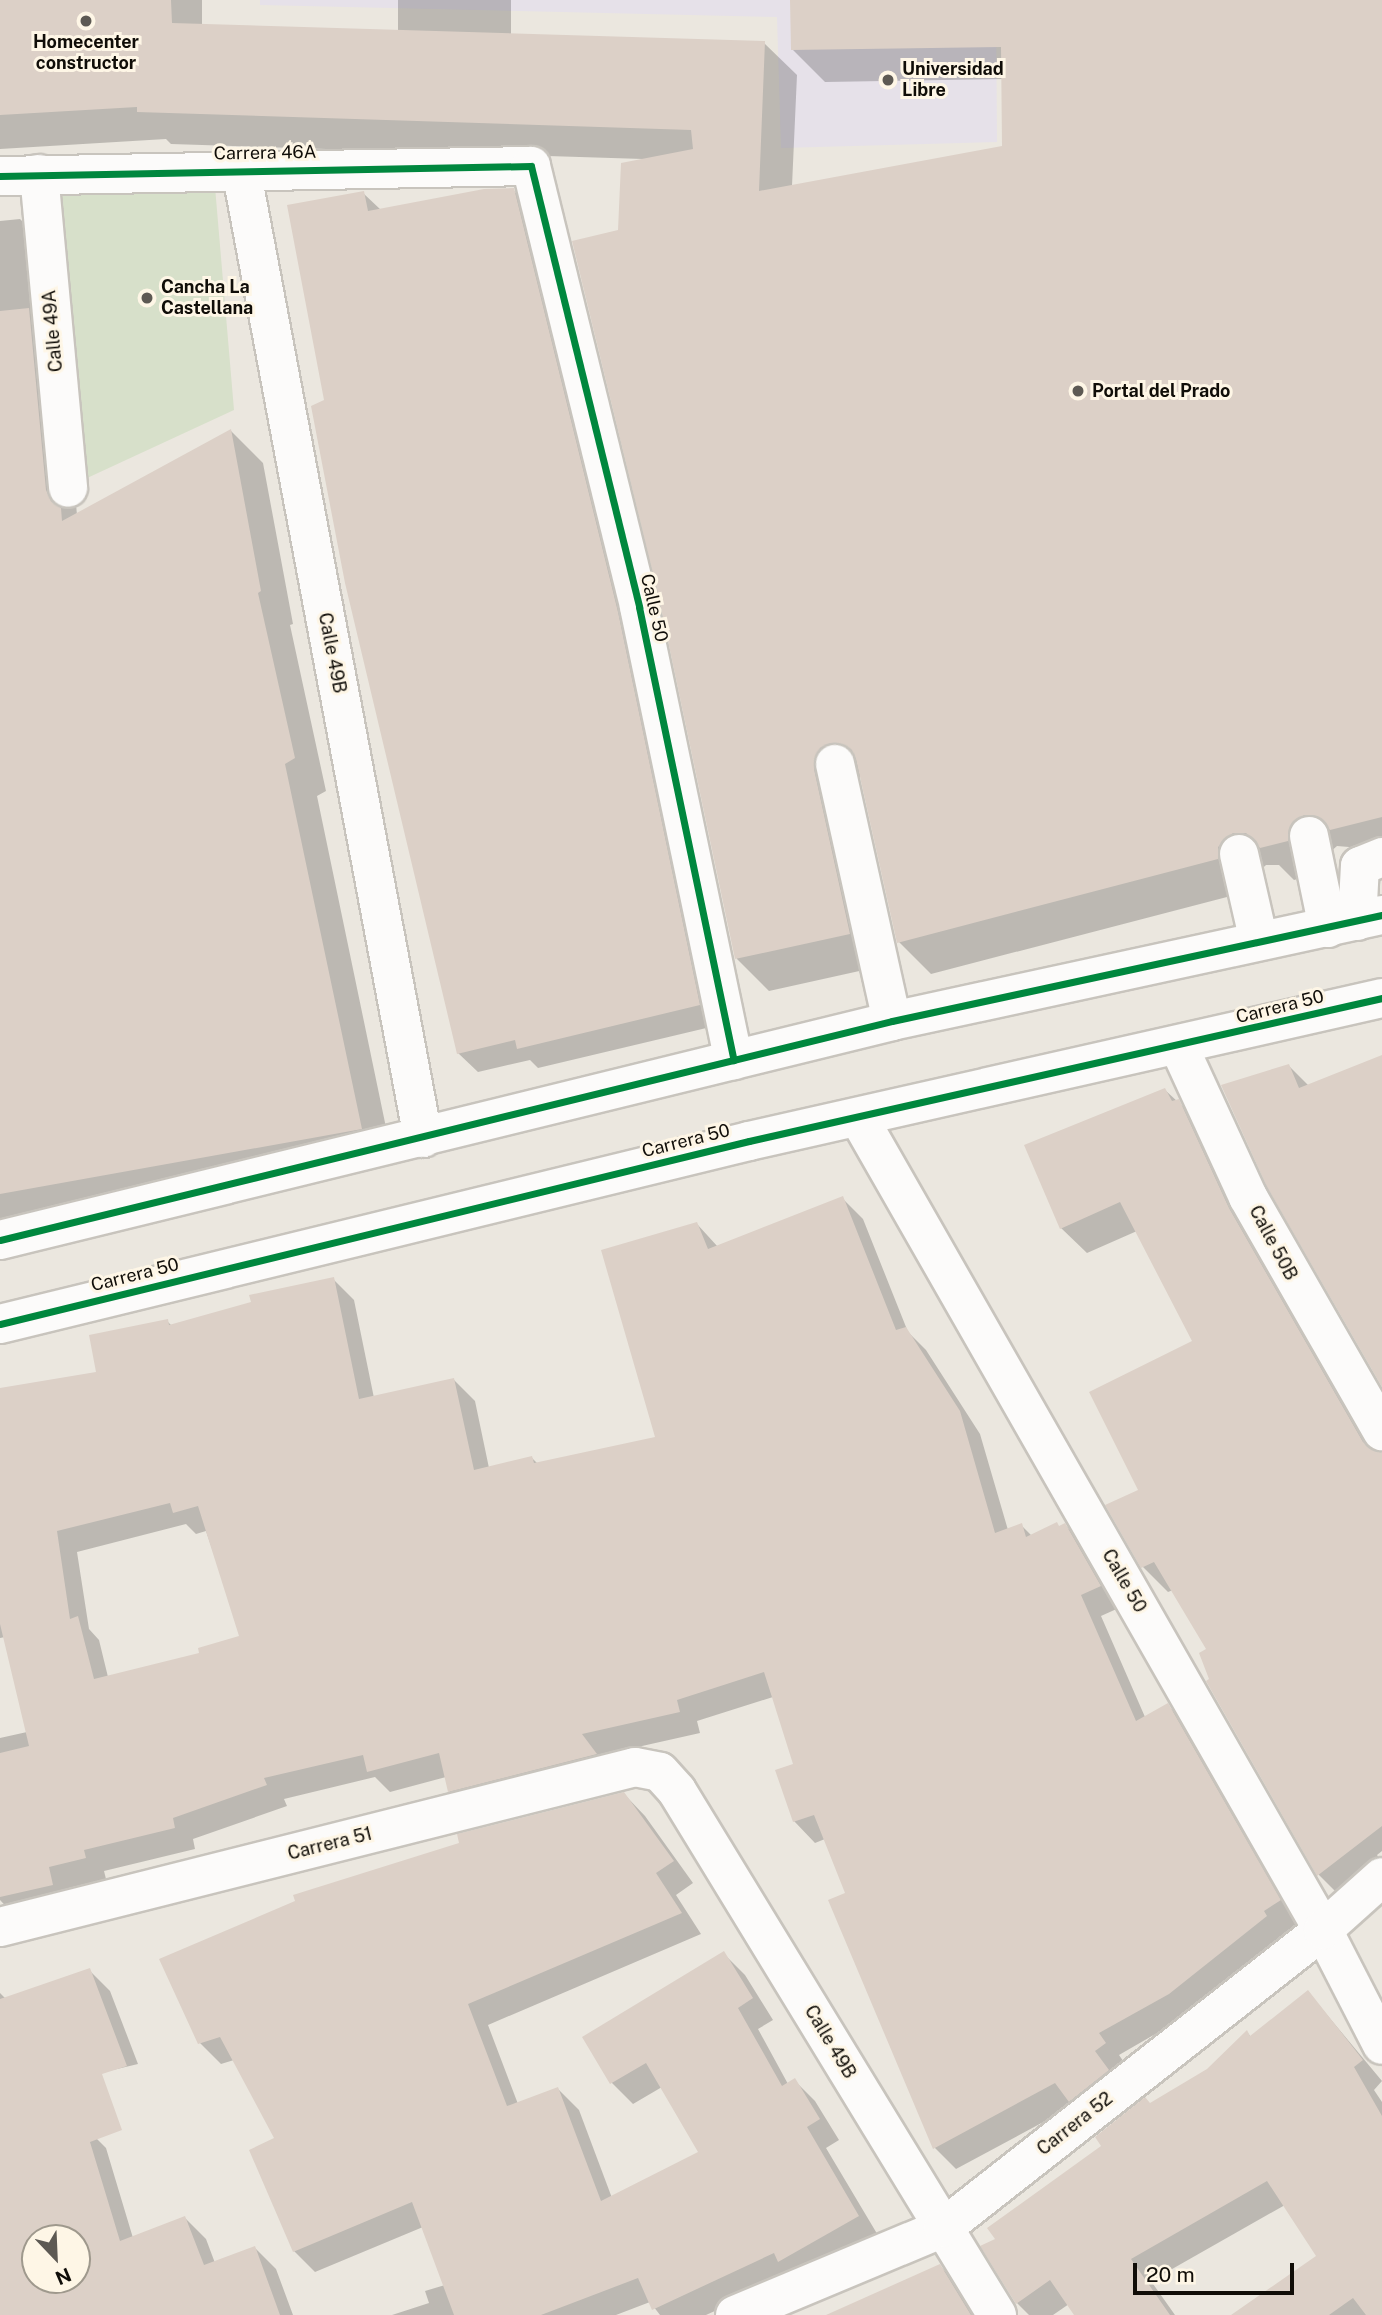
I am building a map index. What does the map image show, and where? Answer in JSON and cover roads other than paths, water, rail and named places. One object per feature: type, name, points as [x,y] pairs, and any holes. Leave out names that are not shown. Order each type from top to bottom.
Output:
[{"type":"street","name":"Carrera 46A","points":[[0,176],[242,169],[531,166]]},
{"type":"street","name":"Calle 50","points":[[531,166],[639,607],[734,1060]]},
{"type":"street","name":"Calle 49B","points":[[242,169],[423,1138]]},
{"type":"street","name":"Calle 49A","points":[[39,174],[68,488]]},
{"type":"street","points":[[835,764],[892,1021]]},
{"type":"street","points":[[1309,836],[1356,921]]},
{"type":"street","points":[[1239,854],[1259,940]]},
{"type":"street","points":[[1356,921],[1360,866],[1382,857]]},
{"type":"street","points":[[0,1240],[892,1021],[1356,921]]},
{"type":"street","name":"Carrera 50","points":[[0,1324],[749,1141],[860,1120],[1179,1048],[1382,998]]},
{"type":"street","name":"Calle 50B","points":[[1179,1048],[1248,1197],[1382,1431]]},
{"type":"street","name":"Calle 50","points":[[860,1120],[1323,1930],[1382,2045]]},
{"type":"street","name":"Carrera 51","points":[[0,1927],[635,1767],[660,1772]]},
{"type":"street","name":"Calle 49B","points":[[660,1772],[677,1791],[997,2315]]},
{"type":"street","name":"Carrera 52","points":[[735,2315],[943,2228],[1323,1930],[1382,1877]]},
{"type":"place","name":"Homecenter constructor","points":[[86,21]]},
{"type":"place","name":"Universidad Libre","points":[[888,80]]},
{"type":"place","name":"Cancha La Castellana","points":[[147,298]]},
{"type":"place","name":"Portal del Prado","points":[[1078,391]]}]
